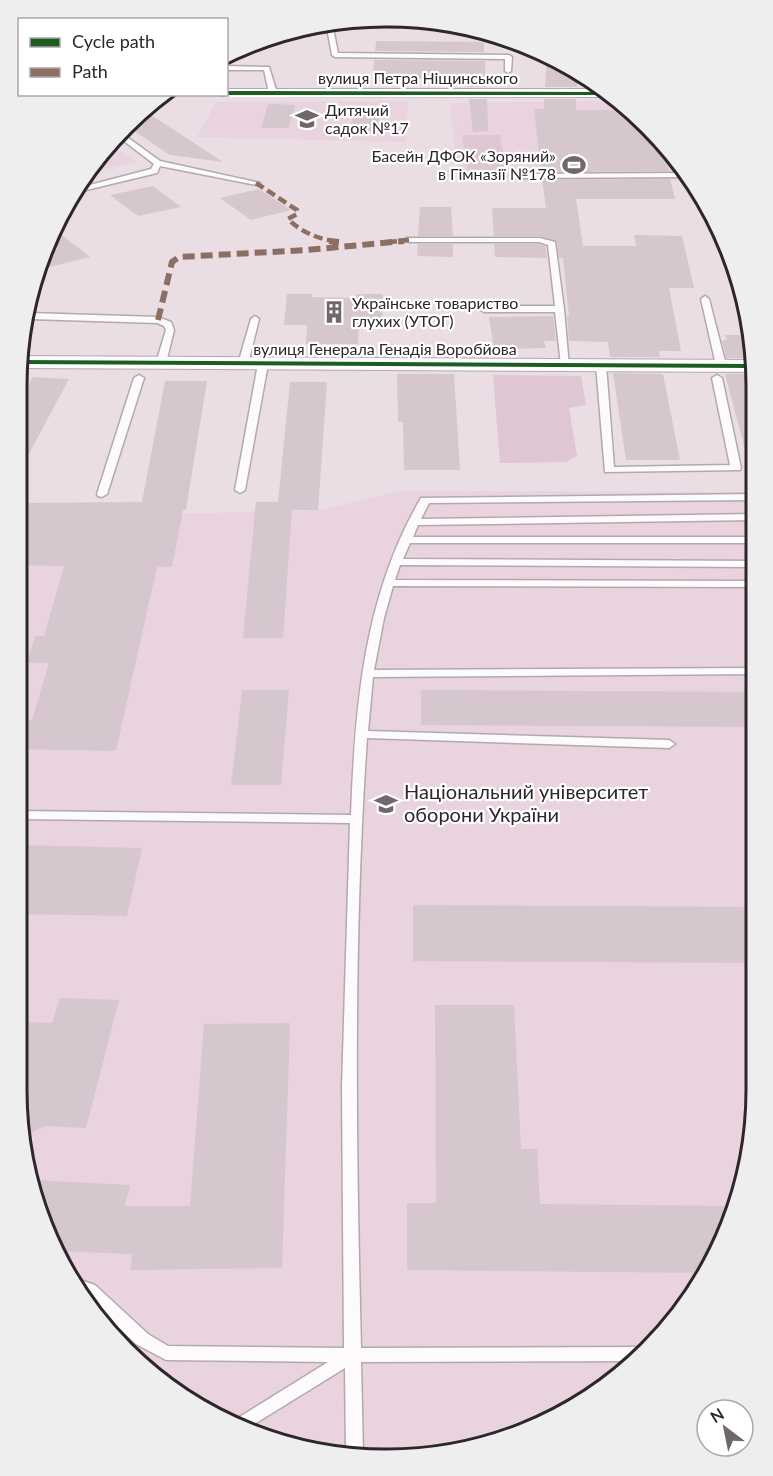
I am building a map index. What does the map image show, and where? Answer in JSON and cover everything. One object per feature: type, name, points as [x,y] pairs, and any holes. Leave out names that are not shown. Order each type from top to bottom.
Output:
[{"type":"street","name":"вулиця Петра Ніщинського","points":[[228,93],[595,94]]},
{"type":"street","name":"вулиця Генерала Генадія Воробйова","points":[[28,364],[601,365],[719,372],[745,367]]},
{"type":"lane","points":[[331,32],[334,55],[509,57],[508,71]]},
{"type":"lane","points":[[228,68],[267,68],[273,93]]},
{"type":"lane","points":[[124,141],[158,163],[256,183]]},
{"type":"lane","points":[[87,188],[154,171],[158,163]]},
{"type":"lane","points":[[523,176],[677,175]]},
{"type":"lane","points":[[409,240],[548,241],[552,244],[566,365]]},
{"type":"lane","points":[[601,365],[609,470],[736,468],[705,299]]},
{"type":"lane","points":[[484,309],[560,309]]},
{"type":"lane","points":[[34,316],[159,320],[168,324],[170,330],[161,363]]},
{"type":"lane","points":[[243,364],[255,319]]},
{"type":"lane","points":[[240,490],[263,364]]},
{"type":"lane","points":[[102,494],[139,378]]},
{"type":"lane","points":[[355,1447],[352,1355],[350,969],[367,674],[388,583],[425,500],[746,497]]},
{"type":"lane","points":[[415,522],[746,517]]},
{"type":"lane","points":[[407,540],[746,540]]},
{"type":"lane","points":[[398,562],[746,564]]},
{"type":"lane","points":[[388,583],[746,584]]},
{"type":"lane","points":[[367,674],[746,671]]},
{"type":"lane","points":[[363,734],[669,744]]},
{"type":"lane","points":[[27,815],[357,819]]},
{"type":"lane","points":[[90,1292],[142,1339],[166,1353],[630,1354]]},
{"type":"lane","points":[[246,1420],[352,1355]]},
{"type":"shaded area","name":"Дитячий садок №17","points":[[408,101],[405,142],[197,137],[216,102]]},
{"type":"shaded area","points":[[605,101],[641,132],[681,181],[458,181],[450,103]]},
{"type":"shaded area","points":[[462,135],[500,135],[507,171],[468,172]]},
{"type":"shaded area","points":[[117,148],[138,162],[99,171]]},
{"type":"shaded area","points":[[493,375],[581,376],[586,405],[569,408],[577,456],[566,462],[500,463]]},
{"type":"shaded area","name":"Національний університет оборони України","points":[[399,491],[746,492],[746,1090],[743,1136],[734,1183],[727,1205],[709,1249],[685,1289],[657,1327],[624,1360],[566,1401],[524,1422],[480,1437],[433,1446],[363,1448],[293,1437],[227,1412],[168,1375],[149,1360],[116,1327],[75,1269],[46,1205],[39,1183],[30,1136],[27,1090],[27,518],[320,510]]},
{"type":"building","points":[[376,41],[484,42],[484,52],[375,51]]},
{"type":"building","points":[[374,60],[485,61],[486,87],[467,87],[467,79],[373,79]]},
{"type":"building","points":[[546,64],[577,82],[577,87],[545,87]]},
{"type":"building","points":[[469,99],[487,99],[488,131],[473,132]]},
{"type":"building","points":[[544,99],[576,99],[576,110],[616,110],[657,149],[667,161],[669,171],[541,172],[534,109],[544,109]]},
{"type":"building","points":[[268,104],[295,105],[289,128],[261,128]]},
{"type":"building","points":[[355,107],[381,107],[377,131],[350,130]]},
{"type":"building","points":[[151,115],[223,162],[170,155],[133,131]]},
{"type":"building","points":[[670,179],[675,199],[576,199],[583,246],[636,246],[634,235],[682,236],[694,288],[669,288],[681,351],[659,351],[660,357],[610,357],[608,342],[569,341],[567,316],[569,316],[563,258],[559,258],[557,242],[540,236],[494,236],[492,208],[546,208],[542,180]]},
{"type":"building","points":[[153,186],[181,207],[138,216],[110,195]]},
{"type":"building","points":[[259,189],[291,210],[251,220],[220,198]]},
{"type":"building","points":[[420,207],[451,207],[453,236],[418,236]]},
{"type":"building","points":[[61,234],[90,257],[47,268]]},
{"type":"building","points":[[418,244],[453,244],[453,257],[417,256]]},
{"type":"building","points":[[494,244],[539,244],[546,247],[547,258],[495,257]]},
{"type":"building","name":"Українське товариство глухих (УТОГ)","points":[[287,294],[356,298],[356,294],[383,294],[382,326],[359,325],[358,344],[306,344],[307,325],[284,325]]},
{"type":"building","points":[[553,316],[556,341],[544,341],[546,348],[494,349],[489,317]]},
{"type":"building","points":[[725,335],[742,335],[745,358],[726,358],[722,340],[727,340]]},
{"type":"building","points":[[613,373],[663,374],[680,460],[626,460]]},
{"type":"building","points":[[397,374],[454,374],[460,470],[404,470],[403,422],[398,422]]},
{"type":"building","points":[[725,374],[745,374],[746,453]]},
{"type":"building","points":[[33,377],[69,379],[27,457],[27,387]]},
{"type":"building","points":[[165,381],[207,381],[186,510],[183,510],[172,567],[157,567],[116,751],[27,749],[27,720],[32,720],[49,663],[27,663],[35,636],[44,636],[64,566],[27,565],[27,503],[142,502]]},
{"type":"building","points":[[290,382],[327,382],[318,510],[292,510],[283,638],[243,638],[256,502],[278,502]]},
{"type":"building","points":[[242,690],[289,690],[281,785],[231,785]]},
{"type":"building","points":[[421,690],[746,692],[746,727],[421,725]]},
{"type":"building","points":[[27,845],[142,848],[127,916],[27,914]]},
{"type":"building","points":[[413,905],[746,907],[746,963],[413,961]]},
{"type":"building","points":[[60,998],[119,1000],[86,1128],[44,1126],[30,1134],[27,1022],[52,1023]]},
{"type":"building","points":[[435,1005],[514,1005],[521,1149],[537,1149],[540,1204],[727,1206],[709,1249],[695,1273],[407,1270],[407,1203],[436,1203]]},
{"type":"building","points":[[290,1023],[282,1268],[130,1270],[132,1254],[65,1251],[54,1227],[38,1180],[130,1185],[125,1206],[190,1206],[204,1024]]},
{"type":"marked path","points":[[256,183],[297,210],[297,214],[288,219],[299,229],[318,238],[339,242]]},
{"type":"marked path","points":[[158,320],[172,262],[179,257],[307,250],[409,240]]},
{"type":"cycle path","points":[[228,93],[595,94]]},
{"type":"cycle path","points":[[28,362],[745,366]]},
{"type":"place","name":"Дитячий садок №17","points":[[307,119]]},
{"type":"place","name":"Басейн ДФОК «Зоряний» в Гімназії №178","points":[[574,165]]},
{"type":"place","name":"Українське товариство глухих (УТОГ)","points":[[334,312]]},
{"type":"place","name":"Національний університет оборони України","points":[[386,804]]}]
